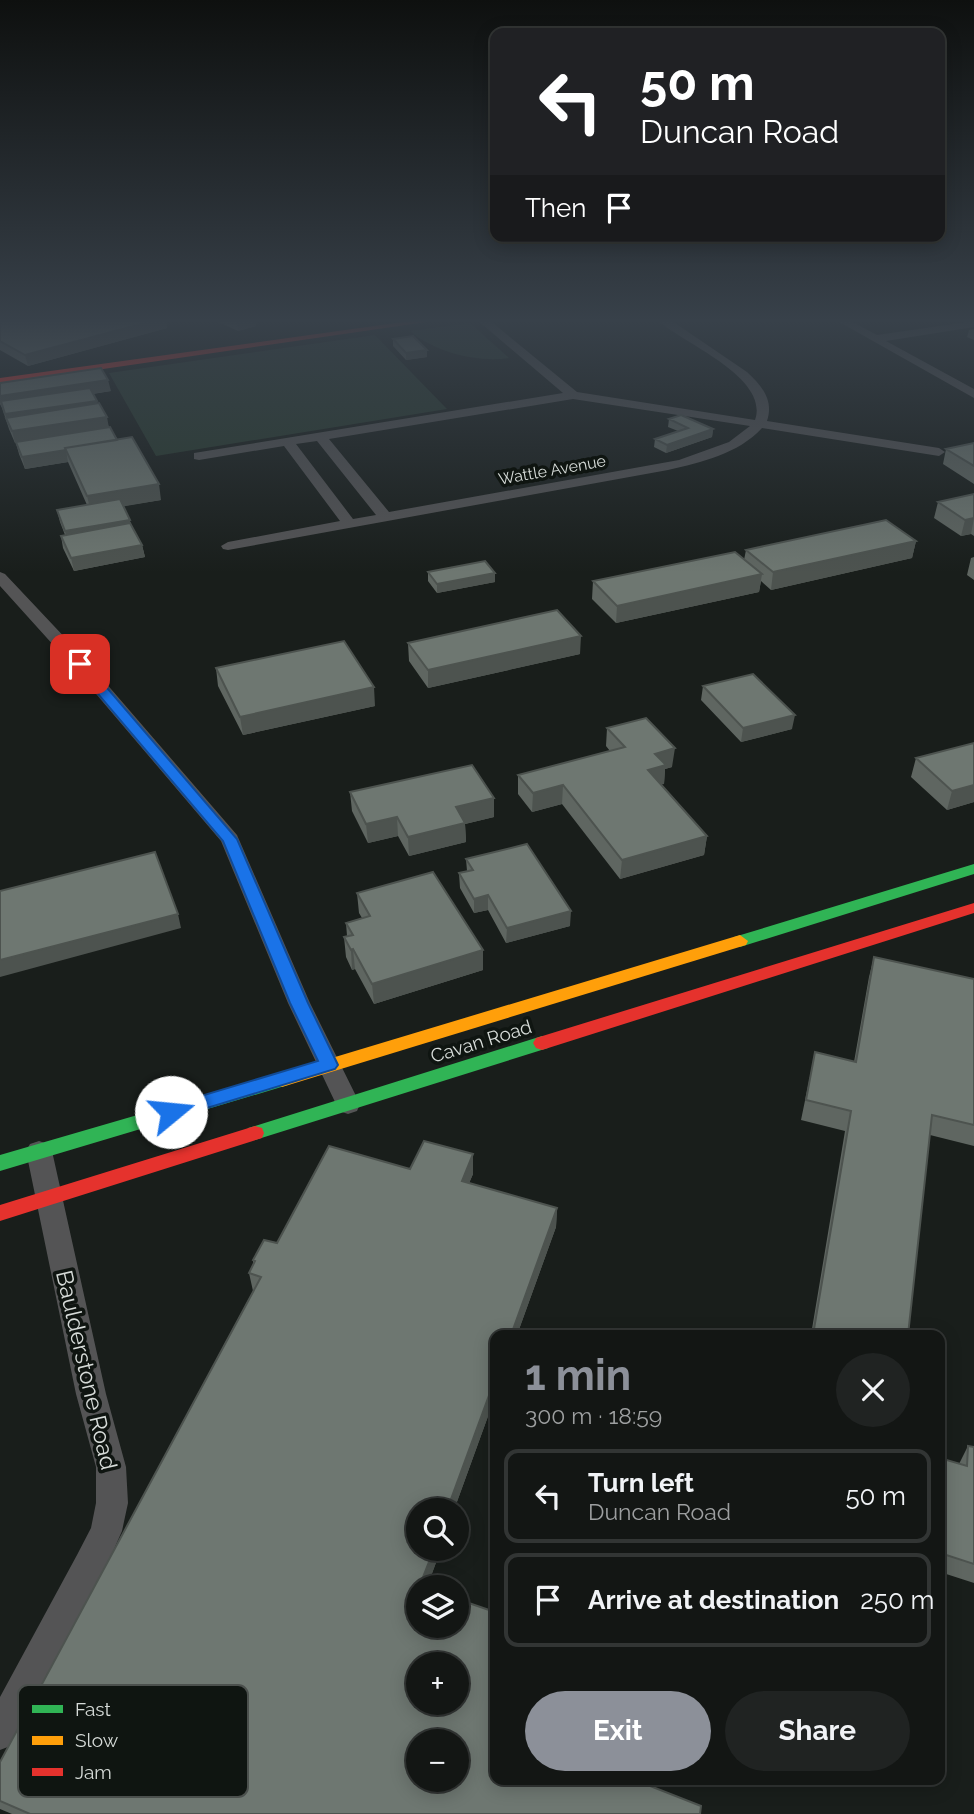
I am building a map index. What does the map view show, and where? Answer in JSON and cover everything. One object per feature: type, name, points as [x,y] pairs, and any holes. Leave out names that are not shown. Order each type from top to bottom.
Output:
[{"type":"main road","name":"Cavan Road","points":[[0,1163],[483,1020],[974,869]]},
{"type":"main road","name":"Cavan Road","points":[[0,1213],[974,908]]},
{"type":"street","points":[[199,456],[521,404]]},
{"type":"street","points":[[629,404],[939,452]]},
{"type":"street","points":[[760,424],[763,419],[762,404]]},
{"type":"street","name":"Wattle Avenue","points":[[228,546],[698,459],[750,434],[760,424]]},
{"type":"street","points":[[321,437],[386,518]]},
{"type":"street","points":[[288,442],[349,524]]},
{"type":"street","points":[[0,577],[89,674],[230,839],[299,1003],[348,1104]]},
{"type":"street","name":"Baulderstone Road","points":[[25,1685],[89,1567],[106,1531],[112,1503],[111,1467],[91,1394],[39,1151]]},
{"type":"street","name":"Baulderstone Road","points":[[0,1732],[18,1699]]},
{"type":"green space","points":[[126,404],[442,404],[447,409],[156,456]]},
{"type":"building","points":[[2,404],[78,404],[5,414]]},
{"type":"building","points":[[95,404],[99,404],[107,417],[12,431],[6,418]]},
{"type":"building","points":[[681,415],[713,429],[667,445],[655,439],[688,428],[669,419]]},
{"type":"building","points":[[110,427],[117,440],[65,448],[66,450],[22,457],[16,442]]},
{"type":"building","points":[[132,437],[159,484],[87,496],[65,448]]},
{"type":"building","points":[[974,443],[974,466],[946,449]]},
{"type":"building","points":[[974,494],[974,518],[965,520],[938,502]]},
{"type":"building","points":[[120,499],[130,520],[65,531],[57,510]]},
{"type":"building","points":[[886,520],[916,541],[773,572],[746,550]]},
{"type":"building","points":[[130,523],[142,545],[71,558],[61,536]]},
{"type":"building","points":[[735,552],[762,574],[617,606],[593,581]]},
{"type":"building","points":[[485,561],[495,573],[437,584],[428,572]]},
{"type":"building","points":[[557,610],[581,636],[428,670],[408,643]]},
{"type":"building","points":[[344,641],[374,687],[240,717],[216,668]]},
{"type":"building","points":[[753,674],[795,715],[743,728],[703,686]]},
{"type":"building","points":[[646,718],[675,748],[655,754],[666,765],[648,770],[707,836],[622,860],[563,785],[533,793],[518,775],[625,747],[607,728]]},
{"type":"building","points":[[974,743],[974,785],[952,791],[916,758]]},
{"type":"building","points":[[472,765],[494,798],[456,807],[465,823],[408,837],[397,817],[366,824],[350,792]]},
{"type":"building","points":[[527,844],[571,911],[507,928],[488,895],[474,899],[459,873],[473,870],[466,859]]},
{"type":"building","points":[[155,852],[178,914],[0,960],[0,891]]},
{"type":"building","points":[[433,872],[483,950],[372,984],[344,937],[353,935],[346,923],[370,916],[357,893]]},
{"type":"building","points":[[874,957],[974,979],[974,1125],[932,1115],[909,1330],[814,1330],[851,1111],[806,1100],[815,1052],[856,1062]]},
{"type":"building","points":[[424,1141],[473,1154],[462,1181],[557,1208],[513,1330],[490,1330],[490,1393],[451,1498],[406,1498],[406,1561],[429,1561],[424,1575],[406,1575],[406,1638],[469,1638],[469,1603],[490,1610],[490,1785],[648,1785],[701,1806],[700,1814],[30,1814],[0,1801],[0,1762],[18,1729],[18,1797],[248,1797],[248,1685],[41,1685],[261,1277],[249,1273],[255,1261],[253,1260],[264,1240],[277,1243],[329,1146],[410,1169]]},
{"type":"building","points":[[968,1446],[974,1447],[974,1564],[945,1555],[945,1459],[967,1466]]},
{"type":"traffic: fast","points":[[740,941],[974,869]]},
{"type":"traffic: fast","points":[[255,1133],[542,1043]]},
{"type":"traffic: fast","points":[[0,1163],[282,1080]]},
{"type":"traffic: slow","points":[[282,1080],[740,941]]},
{"type":"traffic: jam","points":[[542,1043],[974,908]]},
{"type":"traffic: jam","points":[[0,1213],[255,1133]]},
{"type":"route","points":[[80,664],[230,839],[299,1003],[329,1065],[171,1112]]}]
